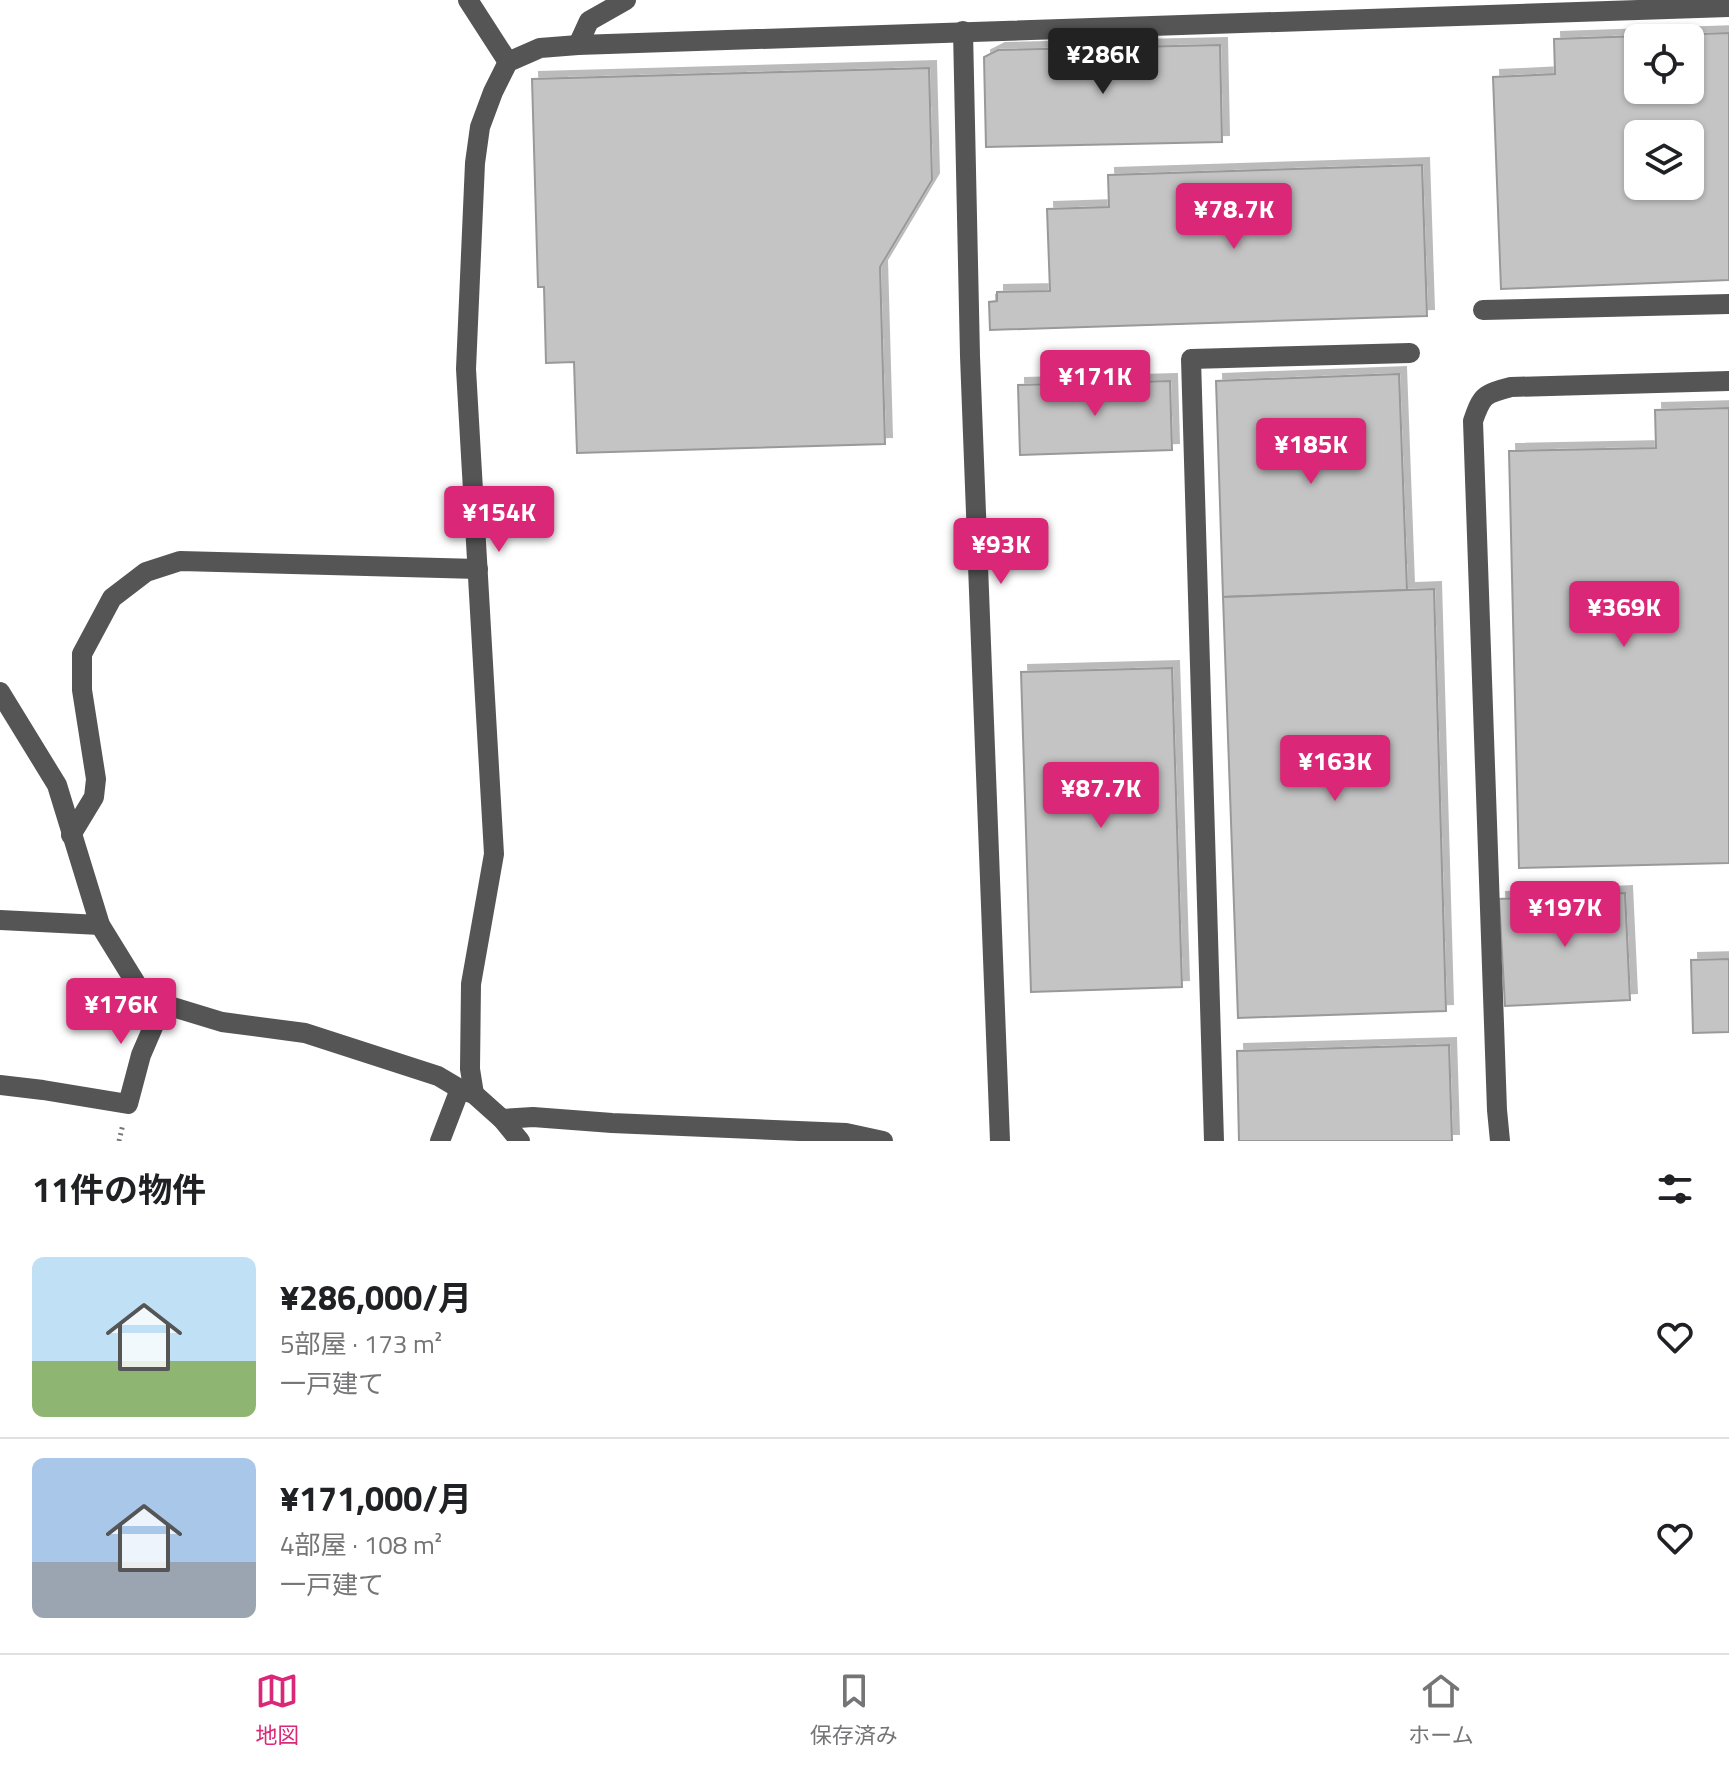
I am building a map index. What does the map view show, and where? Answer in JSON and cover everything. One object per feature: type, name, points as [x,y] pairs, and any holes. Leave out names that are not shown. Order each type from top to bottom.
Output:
[{"type":"street","points":[[468,0],[508,62]]},
{"type":"street","points":[[578,45],[589,21],[626,0]]},
{"type":"street","points":[[440,1141],[467,1092],[471,984],[494,854],[466,369],[475,163],[480,127],[508,62],[540,48],[578,45],[1443,9],[1729,7]]},
{"type":"street","points":[[963,31],[970,356],[1000,1141]]},
{"type":"street","points":[[1483,310],[1729,304]]},
{"type":"street","points":[[1214,1141],[1191,359],[1410,353]]},
{"type":"street","points":[[1500,1141],[1473,421],[1480,402],[1492,392],[1511,387],[1729,381]]},
{"type":"street","points":[[71,835],[94,797],[96,779],[82,690],[82,654],[112,598],[146,572],[180,561],[478,569]]},
{"type":"street","points":[[0,692],[57,785],[100,925],[137,985],[163,1004],[222,1022],[305,1033],[438,1076],[467,1092],[502,1119],[520,1141]]},
{"type":"street","points":[[0,920],[100,925]]},
{"type":"street","points":[[0,1085],[128,1104],[141,1055],[163,1004]]},
{"type":"street","points":[[502,1119],[533,1117],[846,1133],[883,1141]]},
{"type":"building","points":[[1729,33],[1729,280],[1501,289],[1493,77],[1555,74],[1554,39],[1624,37],[1624,104],[1704,104],[1704,34]]},
{"type":"building","points":[[1220,45],[1222,142],[986,147],[984,57],[998,50]]},
{"type":"building","points":[[929,68],[932,180],[880,267],[885,444],[577,453],[574,362],[546,363],[544,287],[538,287],[532,79]]},
{"type":"building","points":[[1422,165],[1427,316],[990,330],[989,302],[997,301],[997,292],[1050,291],[1047,209],[1109,207],[1108,175]]},
{"type":"building","points":[[1399,374],[1407,590],[1223,597],[1216,381]]},
{"type":"building","points":[[1170,381],[1172,450],[1020,455],[1018,385]]},
{"type":"building","points":[[1729,408],[1729,863],[1519,868],[1509,451],[1656,448],[1655,410]]},
{"type":"building","points":[[1434,589],[1446,1011],[1238,1018],[1223,597]]},
{"type":"building","points":[[1172,668],[1182,987],[1031,992],[1021,672]]},
{"type":"building","points":[[1625,893],[1630,1000],[1505,1006],[1499,899]]},
{"type":"building","points":[[1729,959],[1729,1032],[1693,1033],[1691,960]]},
{"type":"building","points":[[1449,1045],[1452,1141],[1239,1141],[1237,1051]]}]
